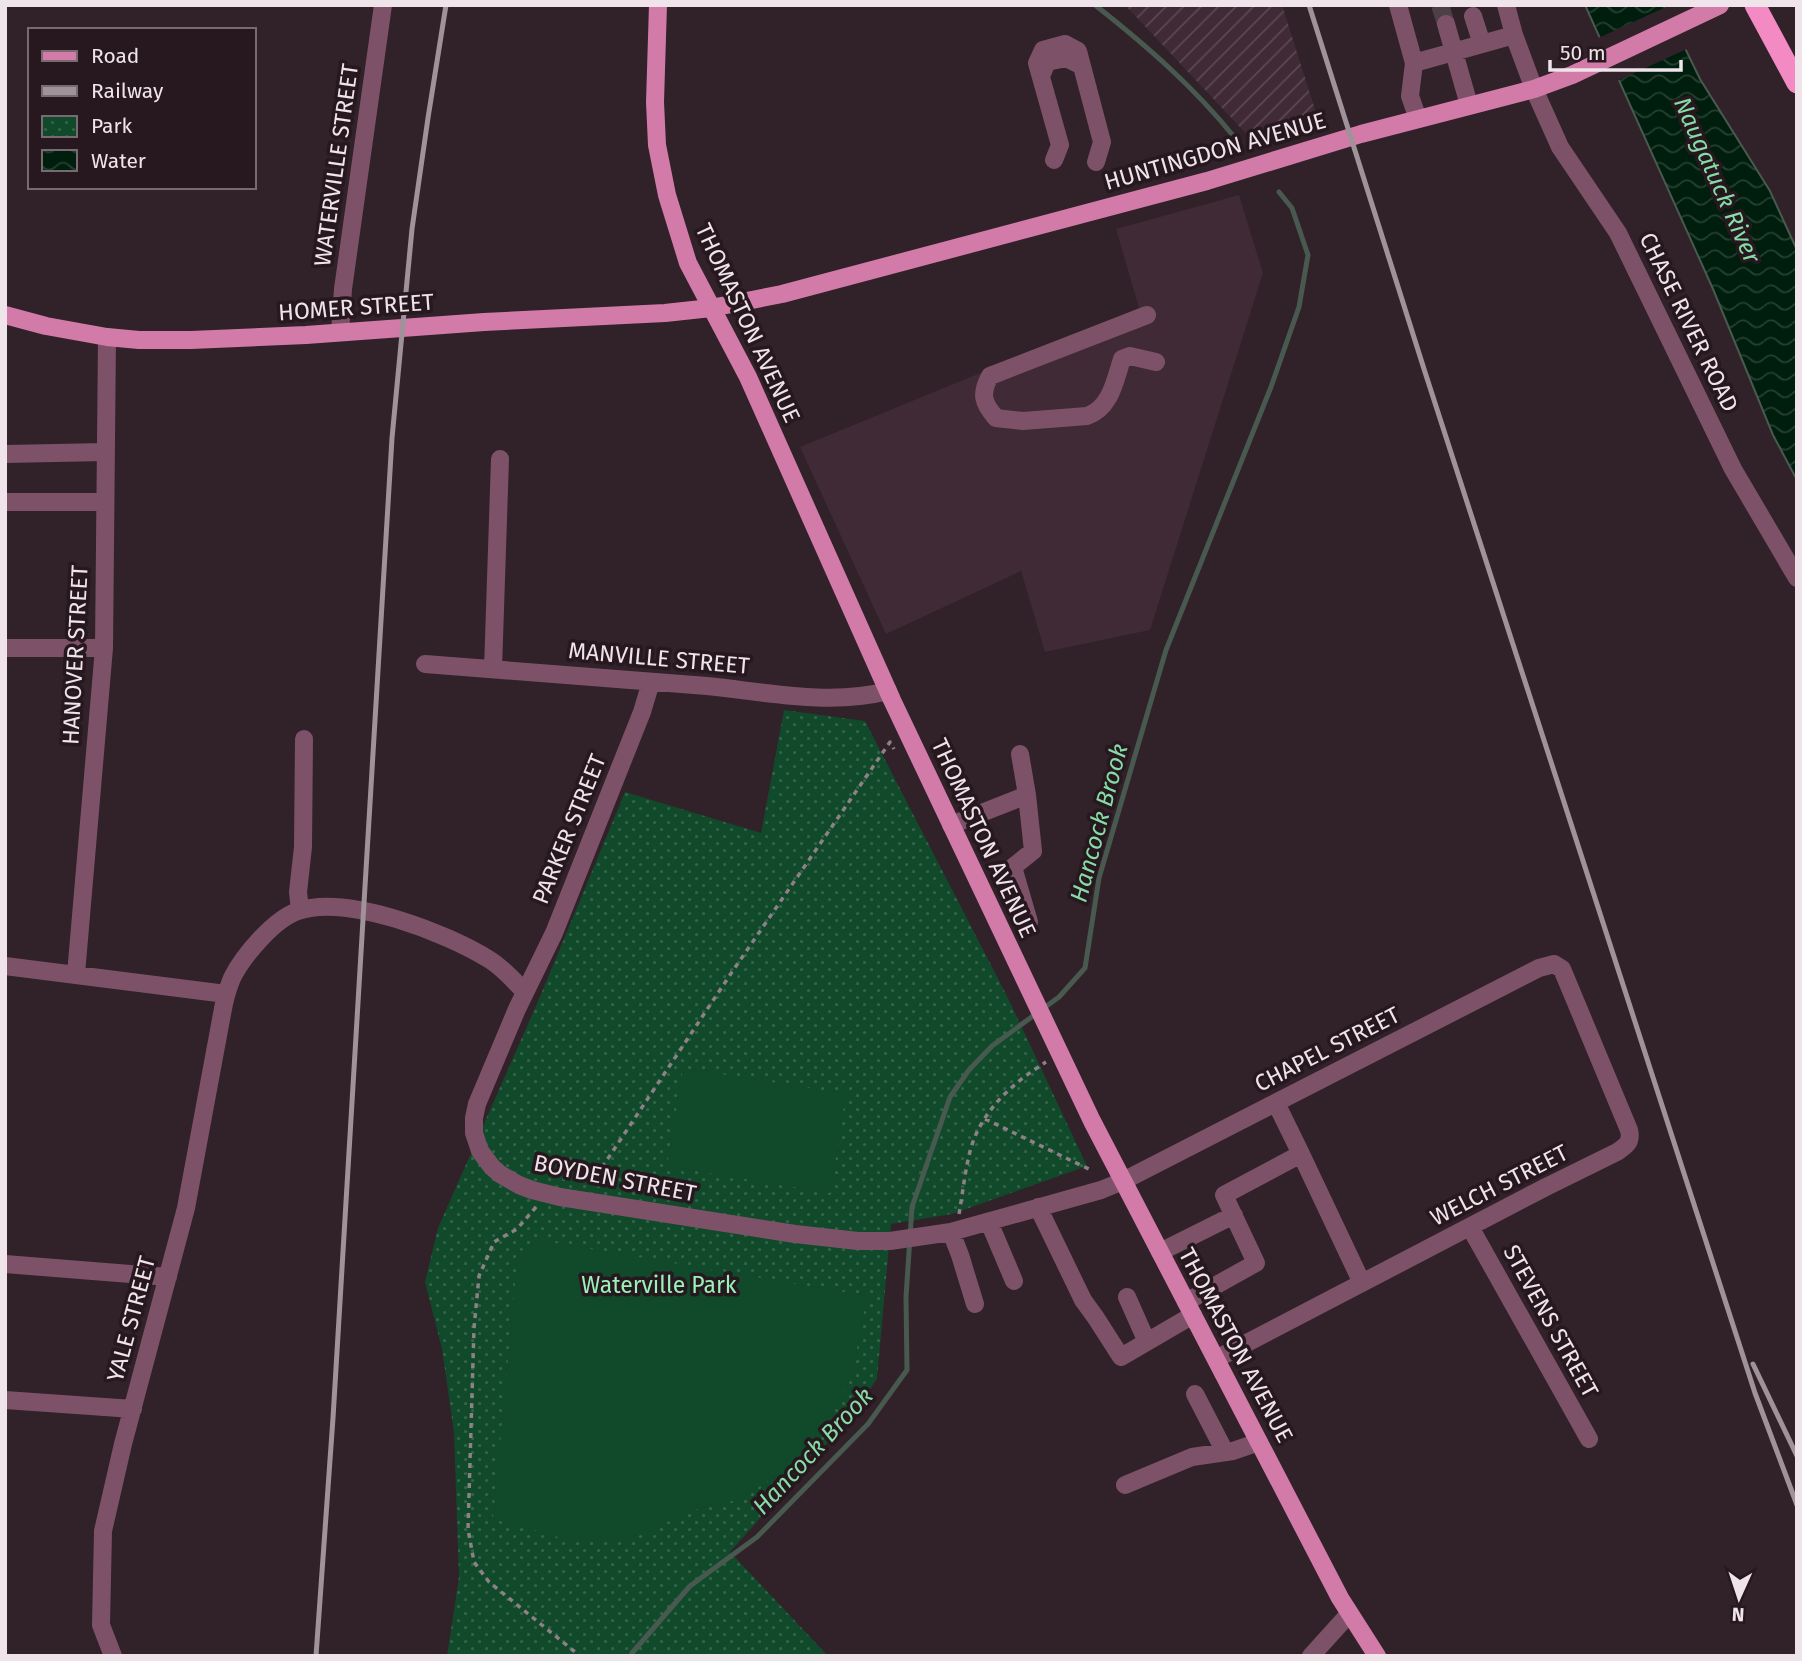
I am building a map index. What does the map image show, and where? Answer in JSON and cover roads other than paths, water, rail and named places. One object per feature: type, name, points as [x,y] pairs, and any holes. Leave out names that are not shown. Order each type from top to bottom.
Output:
[{"type":"highway","points":[[1755,5],[1797,83]]},
{"type":"main road","name":"THOMASTON AVENUE","points":[[658,5],[656,133],[670,207],[688,263],[748,377],[888,691],[1082,1100],[1349,1614],[1377,1656]]},
{"type":"main road","name":"HUNTINGDON AVENUE","points":[[711,308],[782,294],[1207,181],[1361,134],[1534,89],[1589,67],[1720,5]]},
{"type":"main road","name":"HOMER STREET","points":[[5,315],[46,326],[107,337],[191,340],[666,313],[711,308]]},
{"type":"street","name":"WATERVILLE STREET","points":[[340,332],[343,289],[383,5]]},
{"type":"street","points":[[1398,5],[1414,63],[1410,96],[1418,118]]},
{"type":"street","name":"CHASE RIVER ROAD","points":[[1506,5],[1534,89],[1560,147],[1618,233],[1733,469],[1797,578]]},
{"type":"street","points":[[1473,16],[1482,44]]},
{"type":"street","points":[[1446,24],[1469,106]]},
{"type":"street","points":[[1414,63],[1514,35]]},
{"type":"street","points":[[1054,160],[1060,145],[1037,63],[1043,50],[1065,44],[1078,51],[1102,142],[1096,162]]},
{"type":"street","points":[[1147,315],[990,376],[984,387],[985,405],[996,418],[1023,421],[1095,414],[1107,403],[1122,359],[1130,356],[1156,362]]},
{"type":"street","name":"HANOVER STREET","points":[[76,974],[104,648],[107,337]]},
{"type":"street","points":[[5,454],[106,452]]},
{"type":"street","points":[[493,669],[500,459]]},
{"type":"street","points":[[5,502],[105,502]]},
{"type":"street","points":[[5,648],[104,648]]},
{"type":"street","name":"MANVILLE STREET","points":[[425,664],[825,698],[857,697],[888,691]]},
{"type":"street","name":"PARKER STREET","points":[[525,992],[554,933],[642,712],[651,682]]},
{"type":"street","points":[[300,910],[298,892],[303,847],[304,739]]},
{"type":"street","points":[[1020,754],[1033,852],[1013,867],[1029,922]]},
{"type":"street","points":[[951,825],[1027,794]]},
{"type":"street","points":[[5,966],[226,994],[237,970],[265,934],[282,919],[300,910],[326,906],[346,907],[382,915],[452,941],[491,961],[525,992]]},
{"type":"street","name":"CHAPEL STREET","points":[[1123,1181],[1539,968],[1554,964]]},
{"type":"street","name":"WELCH STREET","points":[[1216,1359],[1618,1152],[1630,1142],[1629,1130],[1593,1041],[1564,974],[1554,964]]},
{"type":"street","name":"BOYDEN STREET","points":[[525,992],[477,1104],[474,1133],[480,1151],[500,1174],[519,1185],[547,1194],[582,1202],[807,1236],[890,1241],[951,1233],[1101,1190],[1123,1181]]},
{"type":"street","name":"YALE STREET","points":[[113,1656],[101,1625],[103,1531],[188,1197],[226,994]]},
{"type":"street","points":[[1276,1103],[1362,1283]]},
{"type":"street","points":[[1038,1207],[1083,1300],[1121,1357],[1147,1342],[1189,1308],[1256,1263],[1224,1195],[1301,1154]]},
{"type":"street","points":[[1160,1252],[1234,1215]]},
{"type":"street","points":[[989,1222],[1014,1281]]},
{"type":"street","name":"STEVENS STREET","points":[[1470,1227],[1589,1439]]},
{"type":"street","points":[[951,1233],[975,1304]]},
{"type":"street","points":[[5,1264],[168,1277]]},
{"type":"street","points":[[1127,1297],[1147,1342]]},
{"type":"street","points":[[1195,1394],[1225,1452]]},
{"type":"street","points":[[5,1400],[133,1409]]},
{"type":"street","points":[[1125,1486],[1192,1457],[1225,1452],[1259,1442]]},
{"type":"street","points":[[1311,1656],[1349,1614]]},
{"type":"water","name":"Naugatuck River","points":[[1585,5],[1664,5],[1700,79],[1770,191],[1797,250],[1797,480],[1773,435],[1713,289]]},
{"type":"waterway","name":"Hancock Brook","points":[[1095,5],[1169,68],[1235,138]]},
{"type":"waterway","name":"Hancock Brook","points":[[631,1656],[690,1586],[757,1537],[868,1424],[907,1370],[906,1297],[912,1207],[950,1097],[969,1070],[992,1046],[1059,997],[1085,968],[1099,878],[1166,650],[1271,387],[1299,307],[1308,255],[1292,208],[1279,192]]},
{"type":"tunnel","points":[[1440,5],[1446,24]]},
{"type":"railway","points":[[316,1656],[333,1418],[392,438],[412,229],[446,5]]},
{"type":"railway","points":[[1309,5],[1755,1393],[1797,1505]]},
{"type":"railway","points":[[1753,1364],[1797,1456]]},
{"type":"park label","name":"Waterville Park","points":[[659,1285]]}]
